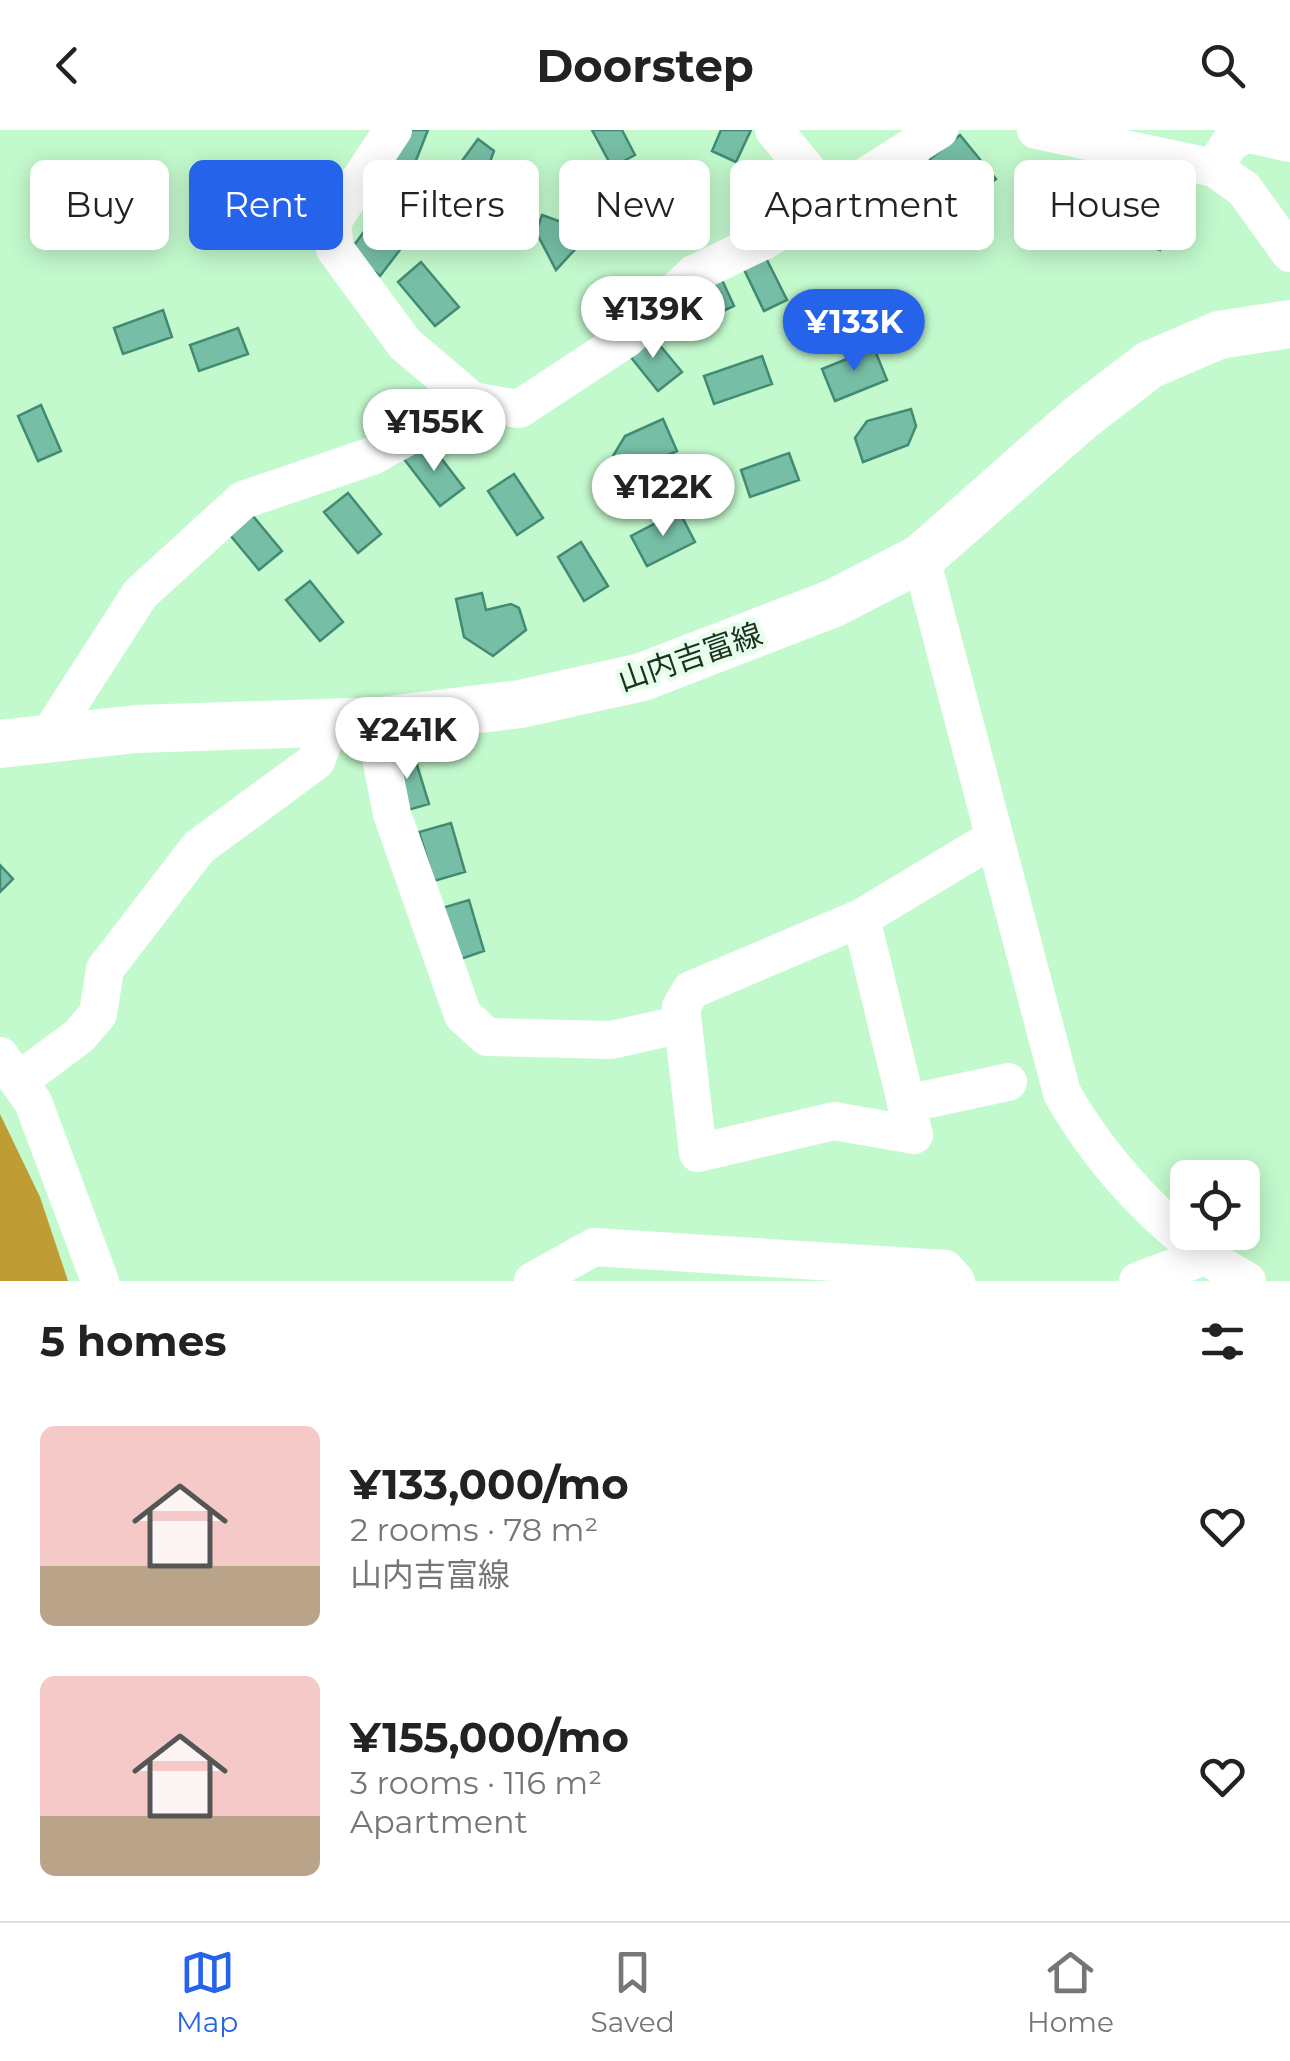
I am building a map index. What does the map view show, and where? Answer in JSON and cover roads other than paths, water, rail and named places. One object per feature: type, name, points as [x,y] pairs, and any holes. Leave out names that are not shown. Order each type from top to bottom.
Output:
[{"type":"main road","name":"山内吉富線","points":[[0,744],[137,729],[352,722],[520,704],[642,677],[834,604],[920,558],[1080,418],[1149,365],[1219,335],[1290,324]]},
{"type":"street","points":[[393,130],[332,222],[335,249],[405,344],[472,401],[519,409],[626,338],[694,274],[744,250]]},
{"type":"street","points":[[774,130],[798,160]]},
{"type":"street","points":[[892,160],[939,130]]},
{"type":"street","points":[[1036,130],[1214,168],[1244,190],[1290,253]]},
{"type":"street","points":[[1214,168],[1229,144],[1246,133],[1290,142]]},
{"type":"street","points":[[48,738],[140,594],[244,500],[372,456],[472,401]]},
{"type":"street","points":[[920,558],[1062,1092],[1088,1139],[1202,1256],[1247,1281]]},
{"type":"street","points":[[100,1281],[32,1102],[10,1068],[80,1036],[98,1014],[105,969],[199,847],[316,761],[352,722],[392,814],[463,1015],[488,1037],[611,1040],[683,1024]]},
{"type":"street","points":[[861,918],[914,1136],[834,1121],[698,1153],[681,1007],[691,990],[861,918],[994,838]]},
{"type":"street","points":[[906,1104],[1008,1082]]},
{"type":"street","points":[[534,1281],[594,1247],[944,1270],[956,1281]]},
{"type":"street","points":[[1138,1281],[1202,1256]]}]
